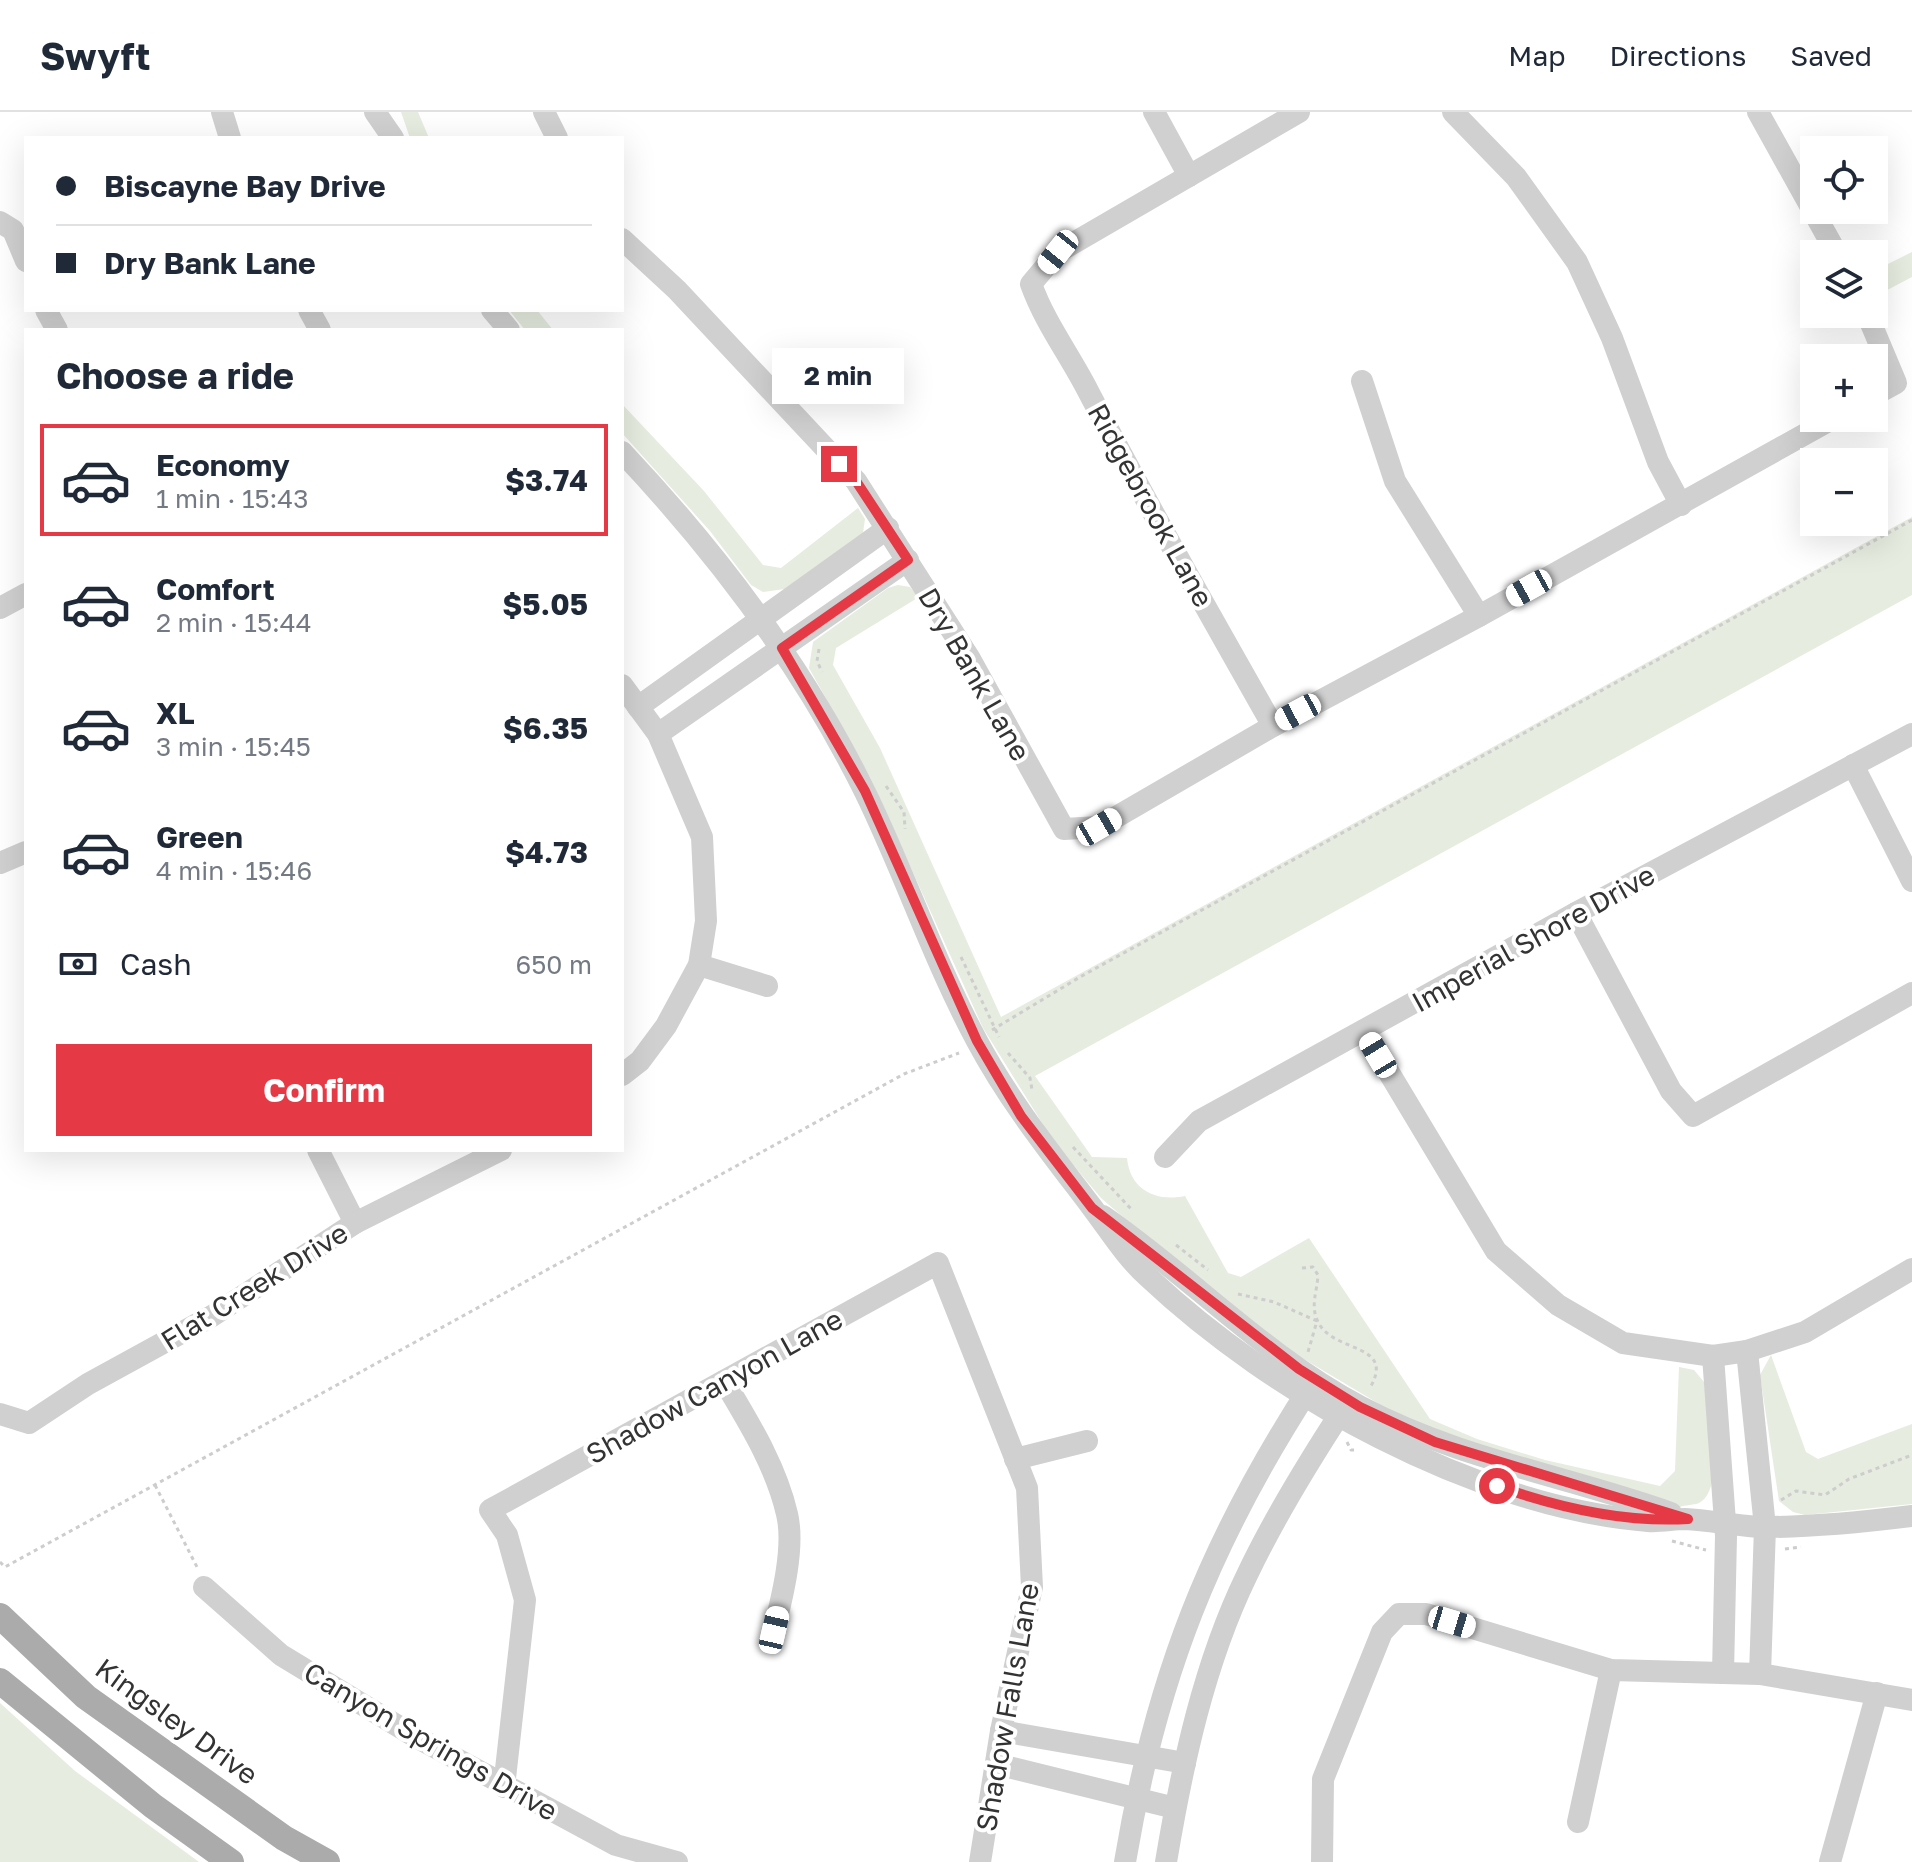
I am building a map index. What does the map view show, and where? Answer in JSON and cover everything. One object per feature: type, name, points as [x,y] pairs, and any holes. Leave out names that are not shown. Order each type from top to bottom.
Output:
[{"type":"main road","name":"Kingsley Drive","points":[[0,1616],[86,1697],[284,1838],[327,1862]]},
{"type":"main road","points":[[0,1681],[153,1806],[231,1862]]},
{"type":"street","points":[[222,112],[229,136]]},
{"type":"street","points":[[375,112],[392,136]]},
{"type":"street","points":[[390,112],[393,136]]},
{"type":"street","points":[[544,112],[556,136]]},
{"type":"street","points":[[1154,112],[1189,176],[1299,112]]},
{"type":"street","points":[[1453,112],[1516,177],[1577,262],[1612,338],[1652,448],[1681,505]]},
{"type":"street","points":[[1758,112],[1829,240]]},
{"type":"street","name":"Ridgebrook Lane","points":[[1189,176],[1058,252],[1031,284],[1042,314],[1085,385],[1273,726]]},
{"type":"street","points":[[6,226],[24,258]]},
{"type":"street","name":"Dry Bank Lane","points":[[624,241],[677,290],[856,481],[970,659],[1064,829],[1099,827],[1273,726]]},
{"type":"street","points":[[494,312],[507,328]]},
{"type":"street","points":[[1888,364],[1896,383],[1888,387]]},
{"type":"street","points":[[1362,381],[1395,481],[1479,616]]},
{"type":"street","points":[[1273,726],[1479,616],[1809,432]]},
{"type":"street","points":[[624,454],[672,505],[761,619],[790,642],[865,791],[977,1041],[1021,1116],[1115,1243],[1146,1276],[1216,1336],[1429,1461],[1520,1494],[1650,1521],[1688,1519],[1725,1525],[1764,1521],[1858,1523],[1912,1516]]},
{"type":"street","points":[[638,707],[888,528]]},
{"type":"street","points":[[658,734],[908,560]]},
{"type":"street","points":[[0,608],[24,595]]},
{"type":"street","points":[[624,688],[658,734],[702,837],[706,921],[699,965],[666,1026],[640,1061],[624,1073]]},
{"type":"street","name":"Imperial Shore Drive","points":[[1165,1157],[1199,1121],[1576,913],[1912,734]]},
{"type":"street","points":[[1853,765],[1912,881]]},
{"type":"street","points":[[0,863],[24,853]]},
{"type":"street","points":[[1576,913],[1671,1091],[1693,1116],[1912,993]]},
{"type":"street","points":[[699,965],[767,986]]},
{"type":"street","points":[[1364,1031],[1496,1251],[1558,1305],[1623,1343],[1713,1356],[1747,1351],[1805,1332],[1912,1269]]},
{"type":"street","points":[[319,1152],[355,1223]]},
{"type":"street","name":"Flat Creek Drive","points":[[6,1417],[29,1423],[88,1384],[212,1316],[355,1223],[497,1152]]},
{"type":"street","name":"Shadow Canyon Lane","points":[[504,1787],[525,1600],[507,1535],[490,1510],[938,1263]]},
{"type":"street","name":"Shadow Falls Lane","points":[[938,1263],[1027,1488],[1032,1587],[1001,1731],[980,1862]]},
{"type":"street","points":[[1747,1351],[1764,1521],[1760,1674]]},
{"type":"street","points":[[1713,1356],[1725,1525],[1723,1673]]},
{"type":"street","points":[[724,1381],[760,1441],[788,1517],[786,1580],[774,1630]]},
{"type":"street","points":[[1125,1862],[1145,1756],[1172,1660],[1203,1580],[1247,1488],[1309,1388]]},
{"type":"street","points":[[1166,1862],[1185,1763],[1213,1663],[1245,1578],[1282,1506],[1343,1408]]},
{"type":"street","points":[[1015,1459],[1087,1441]]},
{"type":"street","name":"Canyon Springs Drive","points":[[204,1587],[281,1655],[504,1787],[616,1845],[677,1862]]},
{"type":"street","points":[[1322,1862],[1323,1779],[1382,1632],[1399,1614],[1426,1614],[1611,1670],[1760,1674],[1912,1700]]},
{"type":"street","points":[[1578,1822],[1611,1670]]},
{"type":"street","points":[[1830,1862],[1877,1693]]},
{"type":"street","points":[[1001,1731],[1185,1763]]},
{"type":"street","points":[[996,1764],[1175,1808]]},
{"type":"path","points":[[790,642],[819,647],[817,661],[827,680]]},
{"type":"path","points":[[884,783],[904,812],[907,838]]},
{"type":"path","points":[[956,946],[1003,1048],[1030,1078],[1033,1093]]},
{"type":"path","points":[[1071,1145],[1135,1213]]},
{"type":"path","points":[[1168,1241],[1208,1270]]},
{"type":"path","points":[[1230,1292],[1285,1305],[1317,1321]]},
{"type":"path","points":[[1764,1521],[1796,1491],[1825,1495],[1849,1479],[1912,1455]]},
{"type":"path","points":[[155,1485],[195,1559],[204,1587]]},
{"type":"shaded area","points":[[401,112],[418,112],[428,136],[409,136]]},
{"type":"shaded area","points":[[1912,252],[1912,277],[1888,290],[1888,264]]},
{"type":"shaded area","points":[[511,312],[539,312],[551,328],[523,328]]},
{"type":"shaded area","points":[[624,406],[704,491],[763,565],[781,568],[858,508],[865,519],[863,533],[785,589],[763,592],[751,585],[710,531],[624,435]]},
{"type":"shaded area","points":[[1912,517],[1912,595],[1035,1076],[1092,1157],[1127,1158],[1133,1178],[1146,1191],[1164,1197],[1185,1196],[1228,1273],[1241,1277],[1309,1238],[1430,1419],[1477,1439],[1545,1460],[1660,1486],[1675,1471],[1679,1367],[1694,1370],[1704,1382],[1714,1465],[1707,1495],[1699,1503],[1680,1507],[1524,1464],[1396,1414],[1252,1328],[1101,1198],[1054,1142],[983,1028],[870,777],[809,668],[813,642],[888,588],[898,585],[910,587],[919,597],[836,648],[833,665],[880,748],[1001,1017],[1877,536],[1888,536],[1888,530]]},
{"type":"shaded area","points":[[1771,1355],[1806,1452],[1818,1459],[1912,1424],[1912,1504],[1805,1515],[1793,1512],[1779,1501],[1760,1375]]},
{"type":"shaded area","points":[[0,1703],[75,1771],[199,1862],[0,1862]]},
{"type":"route","points":[[839,464],[856,481],[908,560],[782,648],[865,791],[977,1041],[1021,1116],[1092,1208],[1314,1380],[1360,1407],[1435,1442],[1688,1519],[1650,1521],[1596,1512],[1497,1486]]}]
